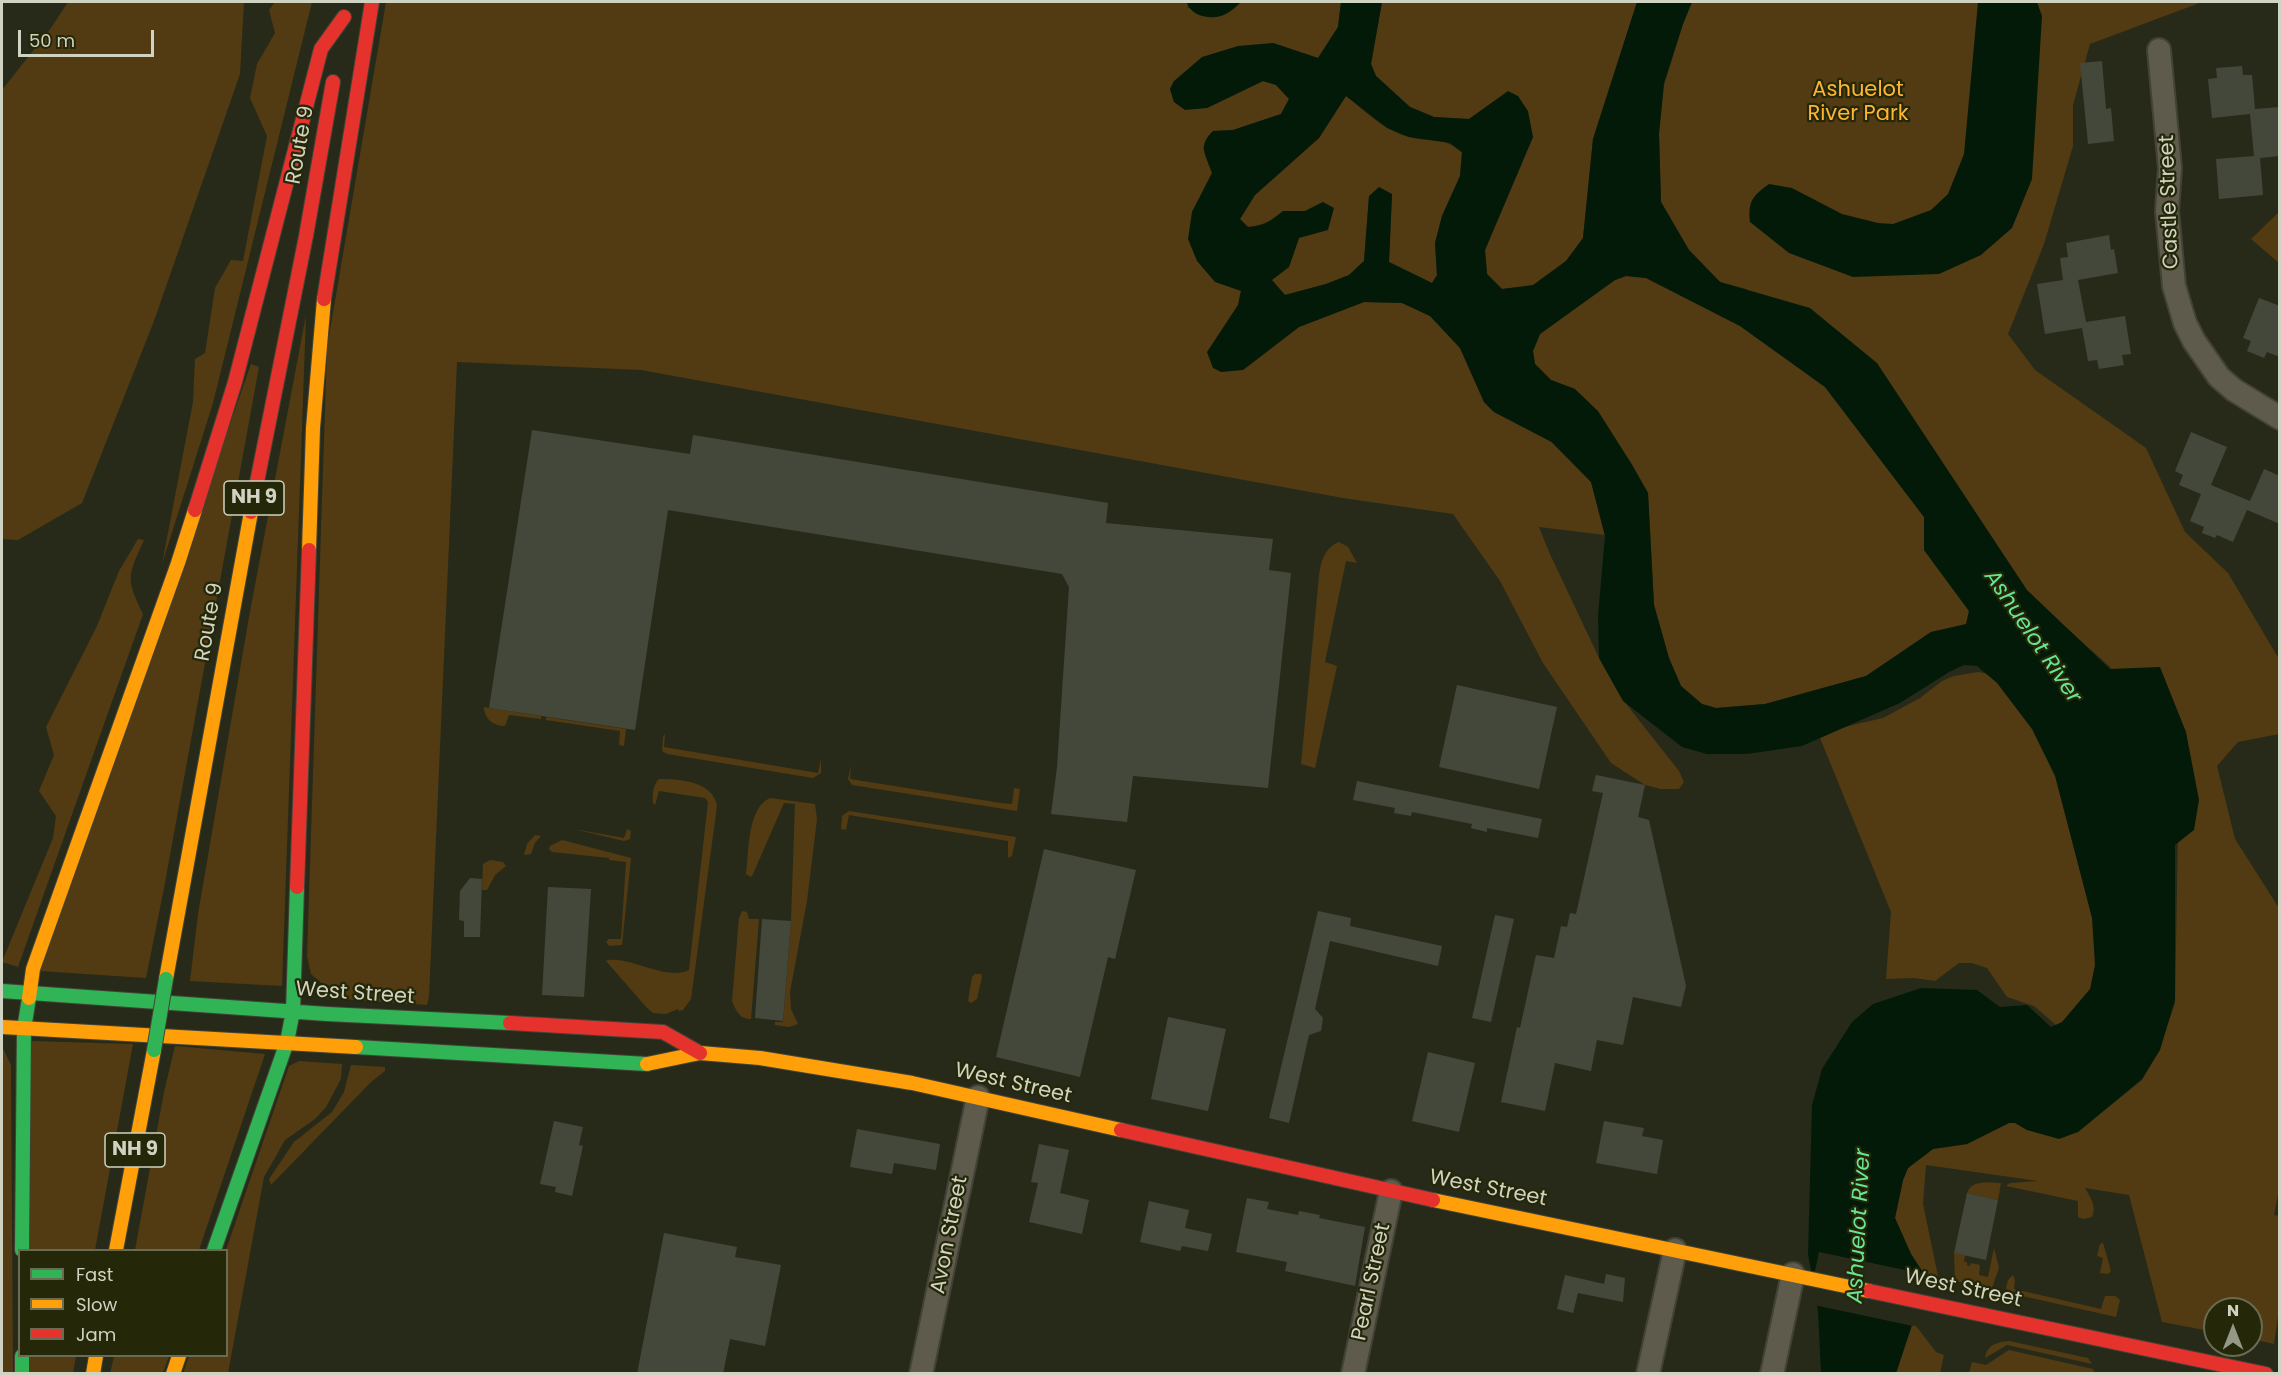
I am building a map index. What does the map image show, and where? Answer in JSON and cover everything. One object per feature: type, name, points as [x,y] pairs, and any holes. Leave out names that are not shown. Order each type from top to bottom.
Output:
[{"type":"main road","name":"Route 9","points":[[116,1249],[259,468],[306,236],[347,2]]},
{"type":"main road","points":[[215,1249],[287,1042],[293,1011],[313,428],[318,352],[327,273],[372,2]]},
{"type":"main road","points":[[22,1249],[24,1029],[33,969],[178,563],[236,382],[321,49],[344,17]]},
{"type":"main road","name":"West Street","points":[[2,991],[293,1011],[663,1032],[700,1053]]},
{"type":"main road","name":"West Street","points":[[2,1027],[649,1064],[700,1053],[771,1060],[912,1083],[1391,1191],[2266,1374]]},
{"type":"main road","points":[[22,1357],[22,1374]]},
{"type":"main road","points":[[93,1374],[96,1357]]},
{"type":"main road","points":[[174,1374],[179,1357]]},
{"type":"street","name":"Castle Street","points":[[2159,50],[2170,158],[2167,212],[2174,286],[2185,323],[2194,341],[2219,377],[2234,390],[2280,417]]},
{"type":"street","name":"Avon Street","points":[[921,1374],[978,1097]]},
{"type":"street","name":"Pearl Street","points":[[1353,1374],[1391,1191]]},
{"type":"street","points":[[1648,1374],[1675,1250]]},
{"type":"street","points":[[1772,1374],[1803,1276]]},
{"type":"green space","points":[[68,2],[244,2],[240,74],[154,321],[82,503],[18,540],[2,539],[2,90],[51,28]]},
{"type":"green space","points":[[275,2],[312,2],[213,403],[162,564],[193,402],[195,359],[205,353],[215,288],[231,260],[243,261],[267,136],[250,98],[257,64],[275,33],[269,10]]},
{"type":"green space","points":[[386,2],[1187,2],[1188,8],[1233,9],[1241,2],[1341,2],[1338,27],[1318,58],[1273,43],[1174,81],[1170,89],[1174,102],[1207,108],[1263,81],[1276,85],[1289,99],[1281,114],[1233,130],[1213,131],[1203,148],[1212,173],[1192,212],[1241,291],[1238,305],[1207,353],[1243,370],[1299,327],[1364,302],[1402,303],[1430,316],[1460,348],[1484,402],[1494,412],[1551,442],[1591,482],[1605,535],[1539,527],[1599,658],[1623,700],[1679,771],[1684,782],[1679,789],[1661,789],[1645,785],[1611,763],[1543,663],[1500,581],[1453,514],[1343,498],[641,370],[457,362],[429,996],[427,1005],[327,998],[324,985],[311,974],[307,956],[327,348]]},
{"type":"green space","points":[[1382,2],[1637,2],[1593,139],[1583,238],[1566,261],[1533,286],[1502,289],[1487,274],[1485,250],[1533,137],[1508,92],[1469,119],[1434,117],[1410,107],[1376,76],[1371,64]]},
{"type":"green space","name":"Ashuelot River Park","points":[[1692,2],[2202,2],[2090,44],[2073,105],[2073,146],[2044,244],[2008,334],[2035,370],[2146,448],[2185,532],[2228,573],[2279,659],[2279,734],[2238,742],[2217,766],[2235,839],[2279,908],[2280,1184],[2274,1215],[2279,1216],[2280,1302],[2274,1344],[2263,1342],[2263,1297],[2203,1297],[2203,1330],[2162,1322],[2129,1195],[2085,1188],[2094,1209],[2092,1217],[2084,1219],[2078,1217],[2078,1201],[2006,1186],[2010,1183],[2038,1181],[1926,1165],[1923,1204],[1938,1276],[1924,1274],[1911,1254],[1895,1218],[1903,1180],[1908,1168],[1933,1149],[1967,1144],[2009,1123],[2015,1123],[2027,1130],[2078,1132],[2142,1080],[2159,1050],[2175,1003],[2178,832],[2155,720],[2109,666],[2023,589],[1746,289],[1720,282],[1689,250],[1661,202],[1659,134],[1664,85]]},
{"type":"green space","points":[[1346,96],[1376,120],[1400,134],[1417,139],[1443,142],[1462,153],[1460,176],[1442,216],[1435,243],[1437,276],[1432,283],[1389,262],[1392,194],[1369,196],[1364,261],[1349,275],[1285,295],[1271,280],[1289,267],[1299,238],[1323,202],[1305,211],[1283,211],[1267,222],[1254,226],[1248,227],[1240,219],[1255,195],[1319,138]]},
{"type":"green space","points":[[2279,212],[2279,263],[2251,239]]},
{"type":"green space","points":[[1626,276],[1646,278],[1740,326],[1825,387],[1924,517],[1924,550],[1969,611],[1966,625],[1931,632],[1866,676],[1765,704],[1716,708],[1702,704],[1681,686],[1669,658],[1654,605],[1648,493],[1631,463],[1575,389],[1551,380],[1535,364],[1533,351],[1540,334],[1615,280]]},
{"type":"green space","points":[[306,315],[282,986],[190,981],[198,914],[249,617]]},
{"type":"green space","points":[[251,364],[259,367],[146,978],[40,971]]},
{"type":"green space","points":[[138,539],[144,540],[132,569],[131,584],[143,614],[18,967],[2,962],[53,838],[56,816],[39,791],[54,755],[46,727],[97,626],[119,571]]},
{"type":"green space","points":[[1339,542],[1348,547],[1357,563],[1346,561],[1325,662],[1337,666],[1315,768],[1301,764],[1319,576],[1322,561],[1327,552]]},
{"type":"green space","points":[[1978,672],[1995,675],[2043,708],[2110,979],[2062,1028],[2034,1006],[2007,997],[1987,968],[1972,963],[1959,963],[1935,981],[1914,978],[1886,979],[1891,912],[1818,733],[1883,718],[1920,698],[1942,681],[1954,676]]},
{"type":"green space","points":[[484,707],[541,716],[541,719],[509,715],[505,726],[501,726],[488,718]]},
{"type":"green space","points":[[546,717],[626,729],[624,746],[619,745],[620,731],[546,720]]},
{"type":"green space","points":[[665,734],[664,747],[818,773],[821,759],[821,773],[813,778],[667,754],[662,751]]},
{"type":"green space","points":[[851,765],[850,779],[1001,803],[1012,804],[1014,788],[1020,789],[1017,811],[852,785],[848,779]]},
{"type":"green space","points":[[659,779],[686,781],[702,786],[709,791],[717,806],[691,999],[683,1010],[678,1009],[666,1014],[653,1013],[647,1008],[606,961],[624,961],[669,973],[689,970],[708,802],[705,798],[659,791],[655,805],[653,790]]},
{"type":"green space","points":[[770,798],[815,804],[817,819],[807,901],[790,992],[791,1009],[798,1024],[789,1027],[775,1025],[775,1022],[783,1022],[791,921],[795,804],[784,803],[753,874],[751,877],[746,874],[753,821],[762,803]]},
{"type":"green space","points":[[849,811],[1016,837],[1012,856],[1008,858],[1008,841],[849,815],[846,830],[841,829],[842,816]]},
{"type":"green space","points":[[574,829],[624,838],[627,829],[631,831],[630,839],[624,841]]},
{"type":"green space","points":[[535,835],[541,836],[535,843],[531,854],[524,855],[527,844]]},
{"type":"green space","points":[[562,840],[631,858],[622,945],[609,946],[606,942],[609,939],[621,939],[626,862],[552,852],[549,849],[550,846]]},
{"type":"green space","points":[[490,860],[503,862],[506,866],[495,875],[487,890],[482,890],[483,864]]},
{"type":"green space","points":[[742,911],[747,912],[749,919],[759,919],[751,1019],[741,1016],[732,1001],[739,918]]},
{"type":"green space","points":[[975,974],[981,974],[982,977],[977,999],[971,1003],[968,1001],[972,977]]},
{"type":"green space","points":[[29,1041],[133,1044],[95,1249],[28,1249]]},
{"type":"green space","points":[[2,1046],[11,1065],[13,1374],[2,1373]]},
{"type":"green space","points":[[175,1046],[265,1054],[199,1249],[135,1249],[164,1092]]},
{"type":"green space","points":[[299,1061],[342,1064],[341,1079],[326,1107],[315,1119],[285,1140],[264,1177],[228,1373],[183,1374],[189,1357],[228,1357],[226,1249],[289,1066]]},
{"type":"green space","points":[[351,1065],[385,1067],[385,1071],[371,1082],[271,1185],[269,1179],[294,1142],[332,1112],[344,1092]]},
{"type":"green space","points":[[2001,1183],[1998,1200],[1967,1193],[1977,1184]]},
{"type":"green space","points":[[2103,1243],[2111,1271],[2108,1274],[2100,1273],[2103,1258],[2097,1256],[2100,1244]]},
{"type":"green space","points":[[1994,1248],[1999,1268],[1992,1288],[1955,1281],[1954,1253],[1965,1255],[1964,1262],[1967,1262],[1967,1265],[1970,1266],[1971,1263],[1980,1265],[1979,1275],[1988,1277]]},
{"type":"green space","points":[[2013,1275],[2014,1289],[2101,1309],[2105,1296],[2115,1296],[2120,1300],[2116,1317],[2009,1293],[2006,1288],[2008,1280]]},
{"type":"green space","points":[[1912,1325],[1916,1326],[1936,1352],[1944,1355],[1940,1373],[1896,1374]]},
{"type":"green space","points":[[2009,1341],[2088,1358],[2092,1364],[2007,1345],[1985,1358],[1993,1345]]},
{"type":"green space","points":[[2009,1350],[2093,1369],[2095,1373],[1969,1373],[1972,1362],[1986,1365]]},
{"type":"green space","points":[[28,1357],[76,1357],[73,1373],[28,1373]]},
{"type":"green space","points":[[114,1357],[169,1357],[163,1373],[110,1374]]},
{"type":"water","points":[[1187,2],[1241,2],[1226,14],[1211,17],[1196,13]]},
{"type":"water","name":"Ashuelot River","points":[[1341,2],[1382,2],[1371,64],[1376,76],[1410,107],[1434,117],[1469,119],[1508,91],[1518,96],[1528,111],[1533,137],[1485,250],[1487,274],[1502,289],[1533,285],[1566,261],[1583,238],[1593,139],[1637,2],[1692,2],[1664,83],[1659,133],[1661,202],[1689,250],[1720,282],[1810,308],[1877,363],[2027,590],[2110,669],[2160,667],[2186,732],[2199,800],[2194,830],[2175,845],[2175,1000],[2160,1050],[2142,1079],[2078,1132],[2059,1139],[2027,1130],[2015,1123],[2009,1123],[1967,1144],[1933,1149],[1908,1168],[1903,1180],[1895,1218],[1911,1254],[1924,1274],[1911,1328],[1896,1373],[1821,1373],[1818,1311],[1808,1254],[1812,1105],[1822,1069],[1852,1022],[1873,1004],[1921,988],[1977,990],[2000,1007],[2027,1005],[2051,1027],[2062,1022],[2090,989],[2095,965],[2092,918],[2055,776],[2032,729],[1997,683],[1977,666],[1964,665],[1900,703],[1802,746],[1747,754],[1707,754],[1682,747],[1623,701],[1599,658],[1598,616],[1605,536],[1591,482],[1552,442],[1494,412],[1484,402],[1460,348],[1430,316],[1402,303],[1364,302],[1299,327],[1243,370],[1221,372],[1213,368],[1207,352],[1238,305],[1241,291],[1215,282],[1197,261],[1188,239],[1192,212],[1212,173],[1205,156],[1205,141],[1213,131],[1233,130],[1281,114],[1289,99],[1276,85],[1263,81],[1207,108],[1185,110],[1174,102],[1170,89],[1174,81],[1202,57],[1238,46],[1273,43],[1318,58],[1338,27]],"holes":[[[1346,96],[1387,128],[1409,137],[1450,143],[1462,152],[1460,176],[1442,216],[1435,243],[1437,275],[1432,283],[1389,262],[1392,194],[1379,187],[1369,196],[1364,261],[1349,275],[1285,295],[1272,280],[1289,267],[1299,238],[1328,230],[1334,208],[1323,202],[1305,211],[1283,211],[1267,222],[1248,227],[1240,219],[1255,195],[1319,138]],[[1626,276],[1646,278],[1740,326],[1825,387],[1924,517],[1924,550],[1969,611],[1966,624],[1931,632],[1866,676],[1765,704],[1716,708],[1702,704],[1681,686],[1669,658],[1654,605],[1648,493],[1598,411],[1575,389],[1551,380],[1535,364],[1533,351],[1540,334],[1615,280]]]},
{"type":"water","points":[[1978,2],[2037,2],[2042,16],[2032,179],[2012,228],[1981,255],[1939,274],[1853,277],[1789,253],[1750,222],[1752,200],[1769,184],[1792,188],[1842,214],[1878,223],[1893,224],[1931,210],[1948,194],[1964,154]]},
{"type":"pier","points":[[1819,1252],[1924,1274],[1913,1326],[1814,1305],[1811,1290]]},
{"type":"building","points":[[2102,61],[2106,109],[2111,108],[2114,141],[2088,144],[2080,63]]},
{"type":"building","points":[[2242,66],[2243,75],[2252,75],[2255,109],[2280,107],[2280,156],[2260,158],[2263,195],[2219,199],[2216,159],[2254,156],[2250,114],[2212,118],[2208,79],[2217,78],[2216,68]]},
{"type":"building","points":[[2109,235],[2118,273],[2078,280],[2086,322],[2125,316],[2131,354],[2122,355],[2124,365],[2099,369],[2097,360],[2088,361],[2082,328],[2045,334],[2037,284],[2063,280],[2060,258],[2068,257],[2066,243]]},
{"type":"building","points":[[2259,298],[2280,306],[2280,357],[2267,352],[2264,358],[2247,351],[2251,341],[2243,338]]},
{"type":"building","points":[[532,430],[690,454],[693,435],[1108,503],[1106,523],[1273,539],[1269,570],[1291,573],[1268,788],[1133,776],[1127,822],[1051,814],[1057,767],[1069,587],[1062,574],[668,510],[635,730],[489,708]]},
{"type":"building","points":[[2191,432],[2227,447],[2211,485],[2250,501],[2264,469],[2280,476],[2280,524],[2247,510],[2233,542],[2217,535],[2215,538],[2202,533],[2204,527],[2190,521],[2201,494],[2179,485],[2183,475],[2175,471]]},
{"type":"building","points":[[1457,685],[1557,707],[1539,789],[1439,767]]},
{"type":"building","points":[[1596,775],[1645,785],[1638,817],[1649,820],[1686,986],[1681,1007],[1633,997],[1623,1045],[1597,1040],[1591,1071],[1555,1063],[1545,1111],[1501,1102],[1517,1027],[1520,1028],[1536,955],[1554,958],[1561,926],[1567,927],[1570,913],[1576,914],[1603,793],[1592,791]]},
{"type":"building","points":[[1357,781],[1542,819],[1538,838],[1487,828],[1487,832],[1471,828],[1472,824],[1412,812],[1411,816],[1394,813],[1395,808],[1353,800]]},
{"type":"building","points":[[1044,849],[1136,870],[1115,959],[1108,957],[1080,1077],[996,1057]]},
{"type":"building","points":[[470,878],[482,879],[480,937],[464,937],[464,921],[459,920],[460,891]]},
{"type":"building","points":[[548,887],[591,889],[584,997],[542,995]]},
{"type":"building","points":[[1318,911],[1351,918],[1350,926],[1442,946],[1438,966],[1330,941],[1315,1009],[1323,1018],[1321,1031],[1309,1035],[1289,1123],[1269,1118]]},
{"type":"building","points":[[1495,915],[1514,919],[1491,1022],[1472,1018]]},
{"type":"building","points":[[762,919],[791,921],[783,1021],[755,1018]]},
{"type":"building","points":[[1168,1017],[1226,1029],[1208,1111],[1151,1099]]},
{"type":"building","points":[[1428,1052],[1475,1063],[1459,1132],[1412,1121]]},
{"type":"building","points":[[554,1121],[583,1127],[579,1145],[583,1146],[572,1196],[555,1192],[556,1187],[540,1184]]},
{"type":"building","points":[[1604,1121],[1644,1128],[1642,1136],[1663,1140],[1657,1174],[1596,1163]]},
{"type":"building","points":[[857,1129],[940,1144],[936,1170],[894,1163],[892,1174],[850,1167]]},
{"type":"building","points":[[1039,1144],[1069,1150],[1060,1193],[1089,1200],[1082,1234],[1029,1222],[1038,1183],[1031,1182]]},
{"type":"building","points":[[1967,1193],[1998,1200],[1986,1260],[1954,1253]]},
{"type":"building","points":[[1247,1198],[1269,1202],[1267,1209],[1298,1215],[1299,1211],[1320,1215],[1319,1218],[1365,1227],[1355,1286],[1285,1271],[1287,1262],[1236,1252]]},
{"type":"building","points":[[1149,1201],[1189,1210],[1185,1228],[1212,1234],[1208,1251],[1182,1246],[1180,1251],[1140,1242]]},
{"type":"building","points":[[664,1233],[737,1247],[735,1257],[781,1265],[765,1346],[730,1339],[723,1374],[637,1374]]},
{"type":"building","points":[[1606,1274],[1625,1278],[1623,1302],[1578,1293],[1573,1313],[1557,1309],[1565,1275],[1604,1284]]},
{"type":"traffic: fast","points":[[214,1249],[287,1042],[293,1011],[297,887]]},
{"type":"traffic: fast","points":[[154,1050],[166,979]]},
{"type":"traffic: fast","points":[[2,991],[327,1014],[510,1023]]},
{"type":"traffic: fast","points":[[22,1249],[24,1029],[29,998]]},
{"type":"traffic: fast","points":[[356,1047],[647,1064]]},
{"type":"traffic: fast","points":[[22,1357],[22,1374]]},
{"type":"traffic: slow","points":[[309,550],[313,428],[324,299]]},
{"type":"traffic: slow","points":[[29,998],[33,969],[195,510]]},
{"type":"traffic: slow","points":[[166,979],[251,512]]},
{"type":"traffic: slow","points":[[2,1027],[356,1047]]},
{"type":"traffic: slow","points":[[116,1249],[154,1050]]},
{"type":"traffic: slow","points":[[647,1064],[700,1053],[760,1058],[912,1083],[1121,1130]]},
{"type":"traffic: slow","points":[[1433,1200],[1869,1291]]},
{"type":"traffic: slow","points":[[93,1374],[96,1357]]},
{"type":"traffic: slow","points":[[173,1374],[179,1357]]},
{"type":"traffic: jam","points":[[324,299],[372,2]]},
{"type":"traffic: jam","points":[[195,510],[235,382],[321,49],[344,17]]},
{"type":"traffic: jam","points":[[251,512],[306,236],[333,82]]},
{"type":"traffic: jam","points":[[297,887],[309,550]]},
{"type":"traffic: jam","points":[[510,1023],[663,1032],[700,1053]]},
{"type":"traffic: jam","points":[[1121,1130],[1433,1200]]},
{"type":"traffic: jam","points":[[1869,1291],[2266,1374]]}]
